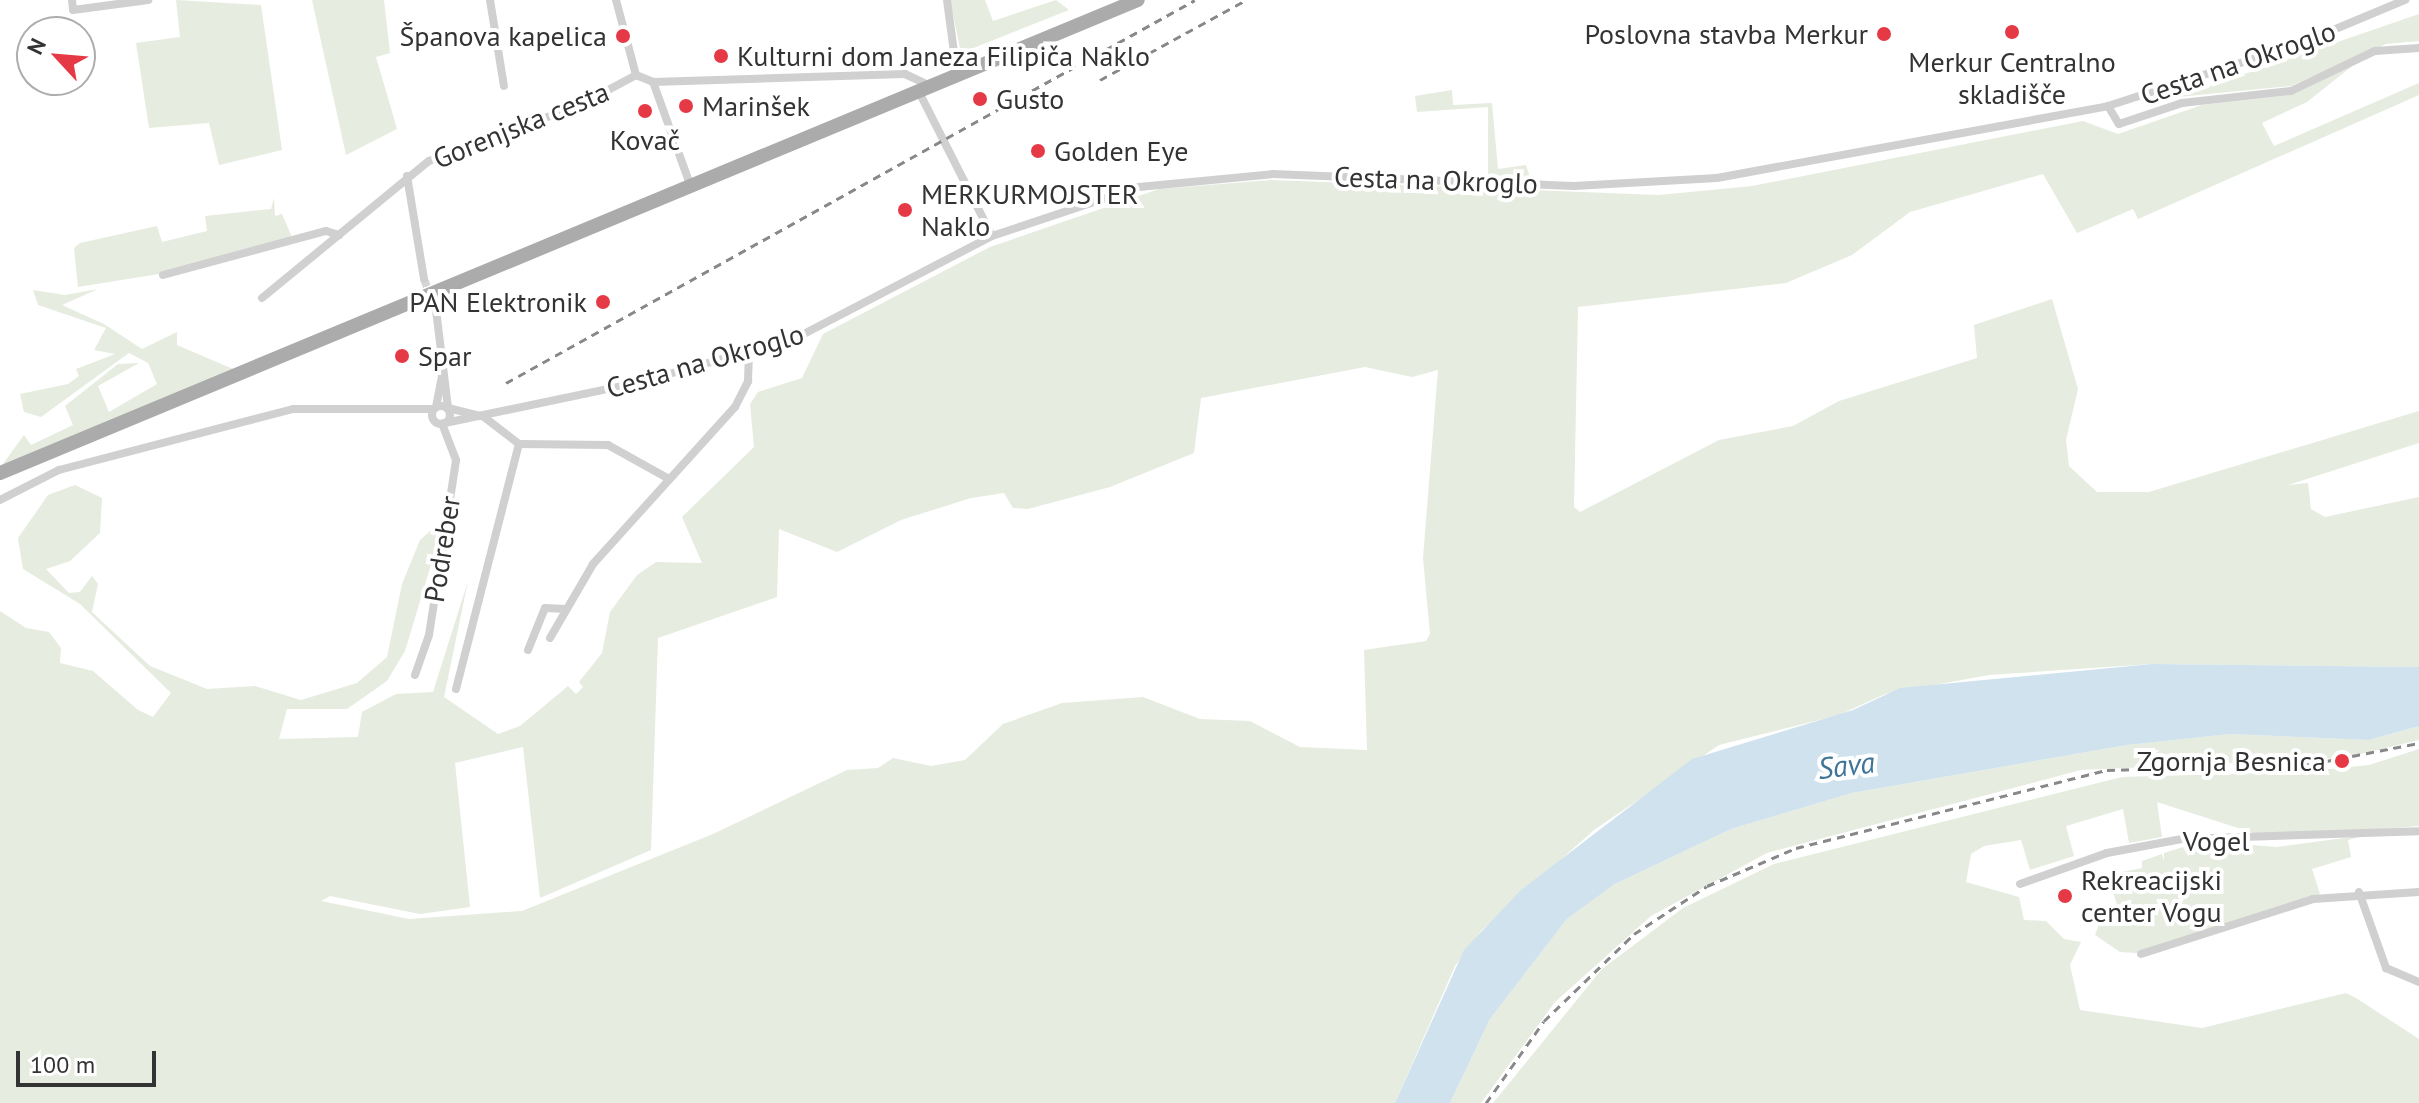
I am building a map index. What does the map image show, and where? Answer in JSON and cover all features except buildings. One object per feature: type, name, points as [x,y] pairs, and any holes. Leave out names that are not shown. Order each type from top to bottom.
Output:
[{"type":"main road","points":[[0,473],[257,369],[1138,0]]},
{"type":"street","points":[[72,5],[148,0]]},
{"type":"street","points":[[490,0],[504,86]]},
{"type":"street","points":[[616,0],[636,75],[653,82],[905,74],[926,89],[992,236]]},
{"type":"street","points":[[947,0],[957,75]]},
{"type":"street","name":"Cesta na Okroglo","points":[[443,424],[749,354],[885,295],[992,236],[1184,180],[1273,174],[1671,184],[2108,106],[2302,43],[2405,0]]},
{"type":"street","points":[[2108,106],[2119,124],[2182,103],[2291,91],[2375,51],[2419,48]]},
{"type":"street","name":"Gorenjska cesta","points":[[262,298],[407,176],[458,145],[582,104],[636,75]]},
{"type":"street","points":[[653,82],[691,187]]},
{"type":"street","name":"Gorenjska cesta","points":[[407,176],[424,279]]},
{"type":"street","points":[[163,275],[326,231],[339,235]]},
{"type":"street","points":[[436,310],[448,408],[443,424]]},
{"type":"street","points":[[550,638],[593,564],[735,407],[748,381],[749,354]]},
{"type":"street","points":[[443,424],[434,412],[444,363]]},
{"type":"street","points":[[0,500],[59,470],[293,409],[434,412],[448,408],[484,417],[519,444],[608,445],[669,479]]},
{"type":"street","name":"Podreber","points":[[415,675],[429,635],[456,460],[443,424]]},
{"type":"street","name":"Podreber","points":[[456,689],[519,444]]},
{"type":"street","points":[[528,650],[545,608],[566,609]]},
{"type":"street","name":"Vogel","points":[[2020,884],[2107,853],[2182,839],[2419,831]]},
{"type":"street","points":[[2141,954],[2359,892],[2419,892]]},
{"type":"street","points":[[2359,892],[2386,968],[2419,982]]},
{"type":"shaded area","points":[[176,0],[261,5],[282,150],[219,165],[209,123],[149,128],[136,43],[180,37]]},
{"type":"shaded area","points":[[312,0],[384,0],[390,53],[376,57],[397,129],[346,155]]},
{"type":"shaded area","points":[[950,0],[985,0],[993,21],[1056,0],[1069,10],[961,53]]},
{"type":"shaded area","points":[[2419,14],[2419,41],[2386,44],[2291,86],[2178,97]]},
{"type":"shaded area","points":[[2356,63],[2307,102],[2262,123],[2274,146],[2419,83],[2419,95],[2138,219],[2133,209],[2077,233],[2043,174],[1910,212],[1852,255],[1786,283],[1578,307],[1574,507],[1580,512],[1719,440],[1793,426],[1839,401],[1977,358],[1974,325],[2052,299],[2078,389],[2066,440],[2069,466],[2097,492],[2149,492],[2419,411],[2419,443],[2288,485],[2308,483],[2311,509],[2325,517],[2419,497],[2419,667],[2152,664],[1989,675],[1885,694],[1839,715],[1719,745],[1594,830],[1481,931],[1455,966],[1395,1103],[0,1103],[0,611],[26,628],[49,632],[61,648],[60,663],[93,671],[138,710],[153,717],[171,693],[80,604],[23,569],[18,538],[48,495],[75,485],[102,498],[100,533],[70,561],[46,569],[69,593],[80,592],[92,576],[98,584],[92,612],[150,666],[207,689],[255,686],[301,700],[357,683],[387,657],[402,584],[420,540],[436,526],[436,548],[405,651],[387,681],[347,709],[287,709],[279,739],[358,737],[362,712],[396,694],[433,692],[468,581],[444,697],[498,734],[520,726],[568,686],[576,694],[583,687],[579,682],[602,653],[610,612],[637,575],[656,562],[702,563],[682,517],[754,447],[750,404],[758,392],[802,378],[823,334],[990,247],[1159,189],[1271,180],[1659,195],[1752,186],[2083,121],[2118,134],[2202,105],[2291,95]],"holes":[[[1365,367],[1412,377],[1438,370],[1423,558],[1430,634],[1426,641],[1364,650],[1367,750],[1300,747],[1250,721],[1200,719],[1143,697],[1062,703],[1003,724],[965,760],[931,766],[893,758],[878,768],[847,770],[713,834],[522,911],[409,919],[321,901],[330,896],[420,914],[470,907],[455,763],[523,747],[540,898],[651,850],[658,638],[777,597],[779,529],[837,552],[901,520],[971,498],[1004,493],[1013,508],[1028,509],[1110,487],[1194,453],[1201,398]]]},
{"type":"shaded area","points":[[1452,90],[1453,105],[1492,103],[1498,169],[1526,165],[1530,177],[1488,175],[1488,107],[1417,112],[1415,96]]},
{"type":"shaded area","points":[[274,198],[275,216],[282,214],[292,237],[165,273],[78,287],[74,248],[80,243],[157,226],[162,242],[207,231],[205,216],[271,209]]},
{"type":"shaded area","points":[[98,289],[62,305],[104,324],[142,349],[177,332],[177,345],[233,369],[0,468],[24,435],[31,445],[73,425],[65,406],[118,364],[139,363],[98,386],[109,412],[157,384],[148,363],[129,353],[41,417],[24,412],[20,394],[68,384],[79,376],[76,369],[115,354],[94,350],[106,328],[38,305],[33,290],[65,295]]},
{"type":"shaded area","points":[[2419,726],[2419,740],[2344,758],[2081,770],[1767,853],[1651,916],[1555,1002],[1481,1103],[1450,1103],[1490,1019],[1567,919],[1615,884],[1731,829],[1852,793],[2127,745],[2229,734],[2369,740]]},
{"type":"shaded area","points":[[2419,749],[2419,826],[2269,838],[2157,802],[2162,837],[2129,843],[2123,809],[2066,826],[2074,856],[2030,870],[2021,840],[1984,846],[1971,854],[1966,882],[2019,897],[2024,920],[2046,921],[2064,939],[2081,942],[2070,965],[2080,1010],[2202,1028],[2346,993],[2419,1039],[2419,1103],[1493,1103],[1602,969],[1683,908],[1774,864],[2122,777],[2301,772],[2369,765]]},
{"type":"shaded area","points":[[2367,835],[2348,840],[2351,857],[2312,869],[2320,894],[2136,953],[2120,952],[2095,935],[2103,913],[2117,905],[2108,875],[2142,868],[2142,861],[2162,854],[2164,861],[2164,853],[2183,847],[2186,853],[2185,846],[2202,841],[2276,847]]},
{"type":"water","name":"Sava","points":[[2152,664],[2419,667],[2419,726],[2369,740],[2230,734],[2127,745],[1852,793],[1731,829],[1615,884],[1567,919],[1490,1019],[1450,1103],[1395,1103],[1464,950],[1521,890],[1692,759],[1853,710],[1900,688]]},
{"type":"tunnel","points":[[424,279],[436,310]]},
{"type":"railway","points":[[506,383],[1195,0]]},
{"type":"railway","points":[[1100,80],[1246,0]]},
{"type":"railway","points":[[1486,1103],[1544,1021],[1634,934],[1707,886],[1796,848],[2107,770],[2311,764],[2419,743]]},
{"type":"place","name":"Merkur Centralno skladišče","points":[[2012,32]]},
{"type":"place","name":"Poslovna stavba Merkur","points":[[1884,34]]},
{"type":"place","name":"Španova kapelica","points":[[623,36]]},
{"type":"place","name":"Kulturni dom Janeza Filipiča Naklo","points":[[721,56]]},
{"type":"place","name":"Gusto","points":[[980,99]]},
{"type":"place","name":"Marinšek","points":[[686,106]]},
{"type":"place","name":"Kovač","points":[[645,111]]},
{"type":"place","name":"Golden Eye","points":[[1038,151]]},
{"type":"place","name":"MERKURMOJSTER Naklo","points":[[905,210]]},
{"type":"place","name":"PAN Elektronik","points":[[603,302]]},
{"type":"place","name":"Spar","points":[[402,356]]},
{"type":"place","name":"Zgornja Besnica","points":[[2342,761]]},
{"type":"place","name":"Rekreacijski center Vogu","points":[[2065,896]]}]
